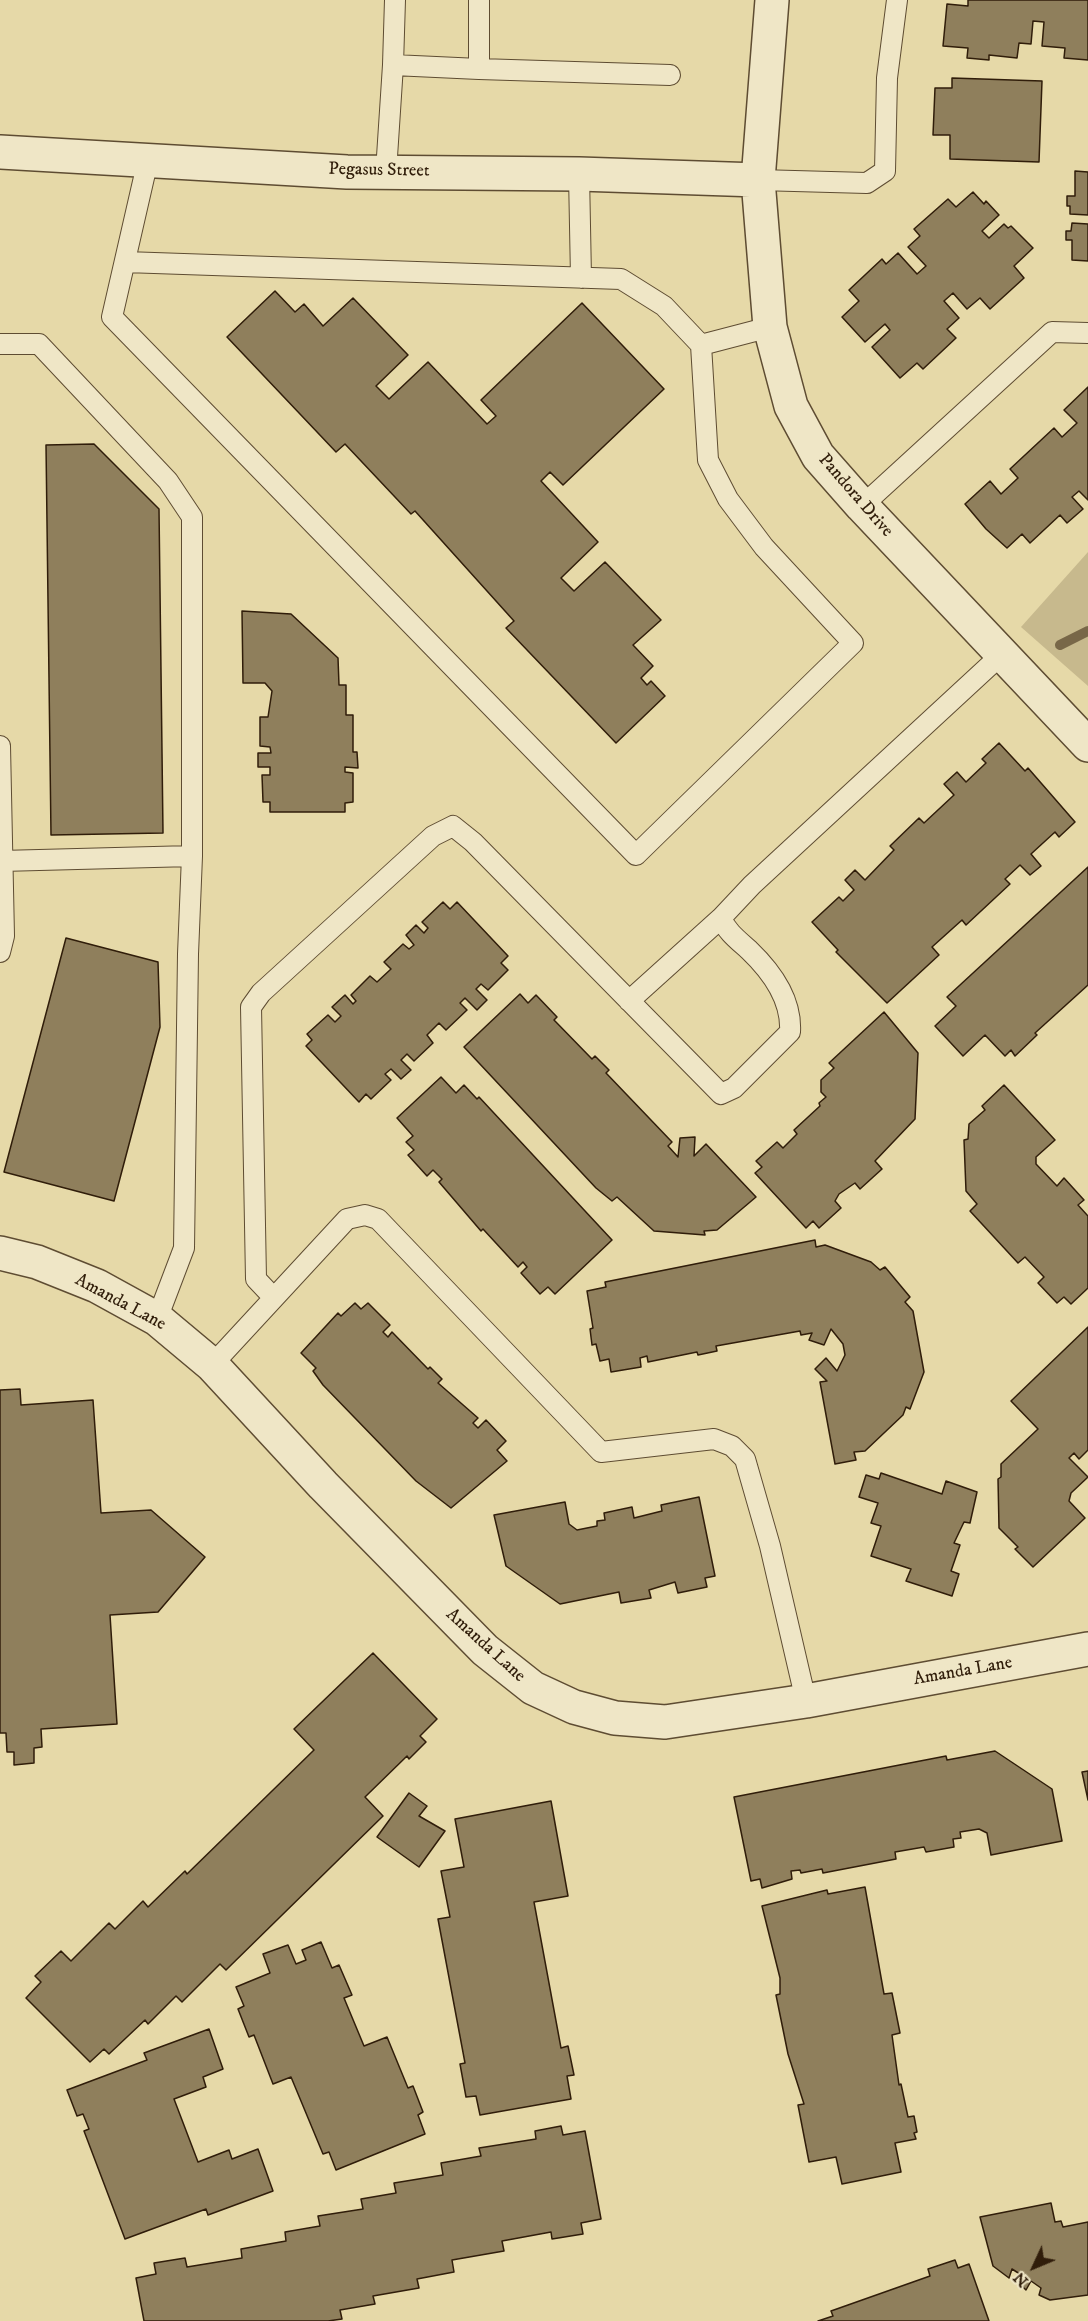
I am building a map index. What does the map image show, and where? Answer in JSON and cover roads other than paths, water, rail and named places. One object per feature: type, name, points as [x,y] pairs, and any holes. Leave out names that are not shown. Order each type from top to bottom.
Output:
[{"type":"street","name":"Pandora Drive","points":[[772,0],[758,180],[770,327],[792,406],[818,456],[1001,655],[1088,745]]},
{"type":"street","name":"Pegasus Street","points":[[0,152],[386,172],[579,174],[758,180]]},
{"type":"street","name":"Amanda Lane","points":[[1,1254],[37,1262],[97,1287],[157,1319],[212,1365],[484,1650],[533,1688],[574,1707],[615,1718],[665,1722],[806,1701],[1088,1649]]},
{"type":"lane","points":[[386,172],[396,0]]},
{"type":"lane","points":[[478,69],[479,0]]},
{"type":"lane","points":[[758,180],[867,183],[885,171],[887,78],[897,0]]},
{"type":"lane","points":[[393,65],[670,75]]},
{"type":"lane","points":[[124,262],[621,279],[664,306],[701,345],[708,460],[728,499],[764,547],[853,643],[636,855],[112,317],[124,262],[148,160]]},
{"type":"lane","points":[[579,174],[582,278]]},
{"type":"lane","points":[[701,345],[770,327]]},
{"type":"lane","points":[[862,506],[1052,332],[1088,333]]},
{"type":"lane","points":[[0,344],[39,344],[168,481],[192,517],[192,856],[188,954],[184,1248],[157,1319]]},
{"type":"lane","points":[[629,1001],[721,918],[752,885],[1001,655]]},
{"type":"lane","points":[[0,746],[4,936],[0,952]]},
{"type":"lane","points":[[273,1297],[256,1279],[251,1007],[261,993],[433,836],[453,826],[473,842],[721,1094],[734,1088],[790,1032],[791,1017],[774,978],[726,928],[721,918]]},
{"type":"lane","points":[[1,861],[192,856]]},
{"type":"lane","points":[[212,1365],[347,1219],[365,1215],[378,1219],[601,1452],[714,1439],[732,1446],[745,1459],[770,1546],[806,1701]]},
{"type":"waterway","points":[[1060,645],[1088,631]]}]
